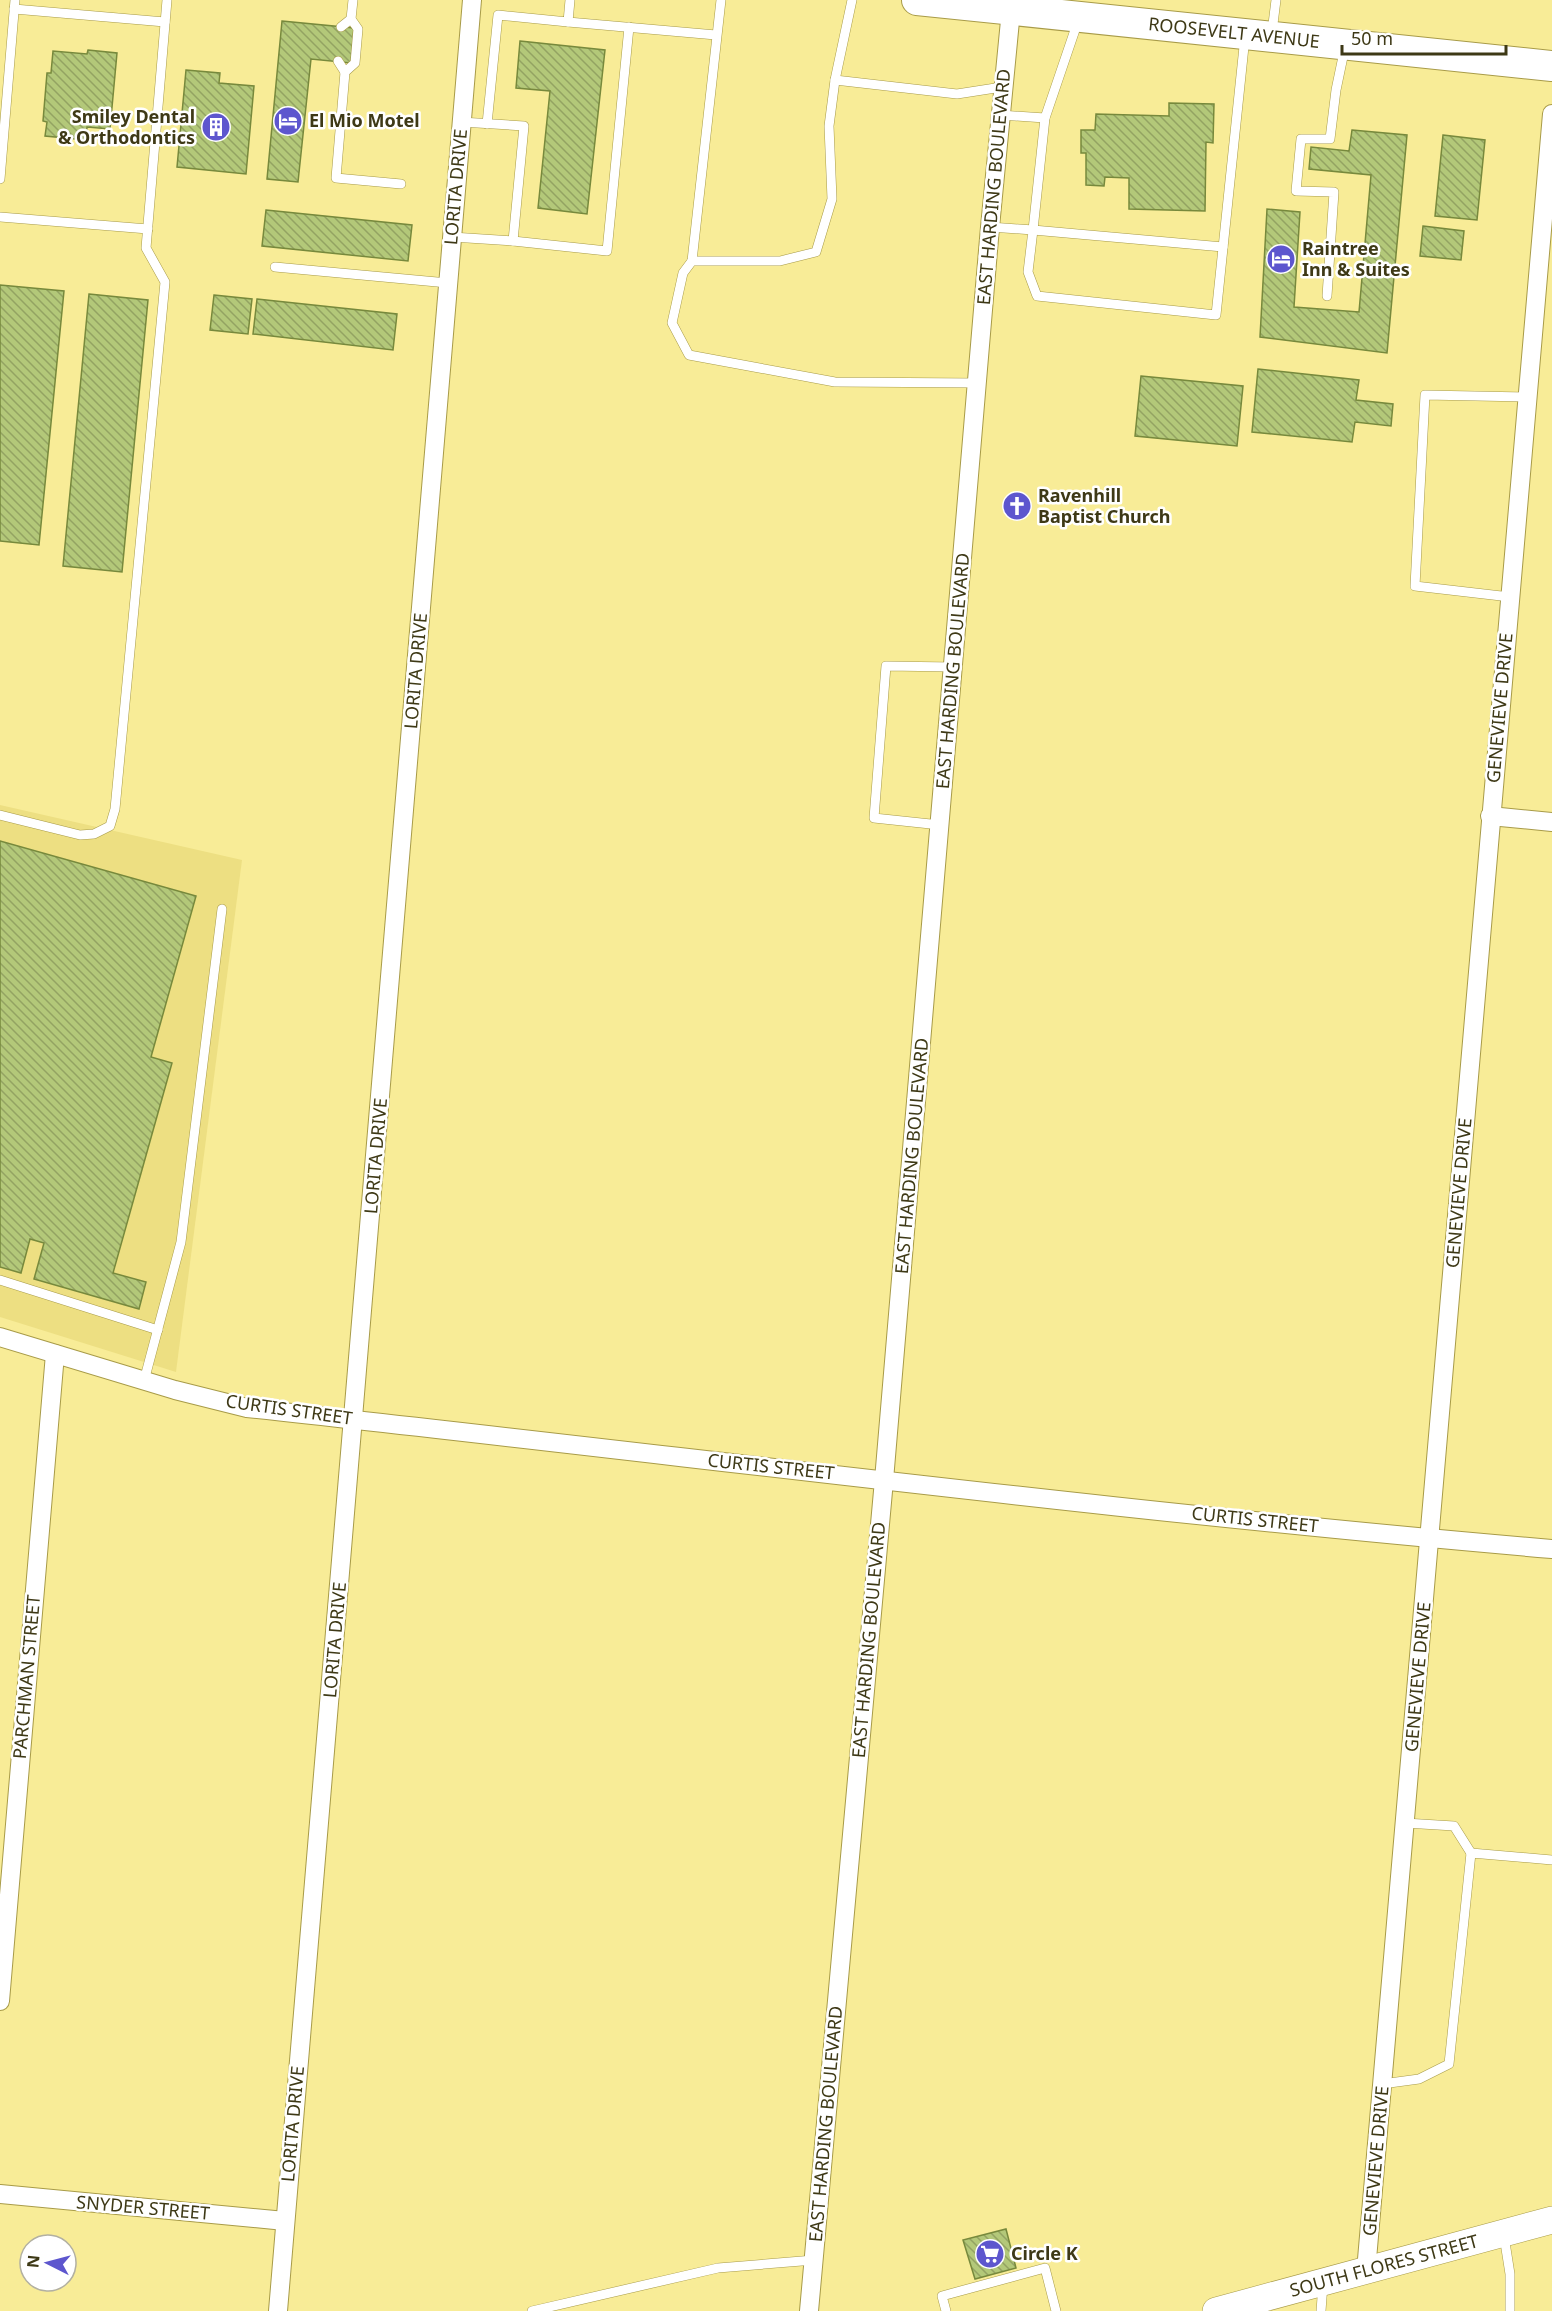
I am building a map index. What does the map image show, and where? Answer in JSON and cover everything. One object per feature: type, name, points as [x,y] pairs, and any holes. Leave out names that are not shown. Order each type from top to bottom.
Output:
[{"type":"main road","name":"ROOSEVELT AVENUE","points":[[917,0],[1011,5],[1079,17],[1552,66]]},
{"type":"main road","name":"SOUTH FLORES STREET","points":[[1216,2311],[1552,2220]]},
{"type":"street","name":"LORITA DRIVE","points":[[278,2311],[472,0]]},
{"type":"street","name":"EAST HARDING BOULEVARD","points":[[809,2311],[884,1480],[1002,87],[1011,5]]},
{"type":"street","name":"GENEVIEVE DRIVE","points":[[1366,2271],[1552,114]]},
{"type":"street","points":[[1490,816],[1552,822]]},
{"type":"street","name":"CURTIS STREET","points":[[0,1337],[144,1381],[248,1408],[884,1480],[1430,1539],[1552,1549]]},
{"type":"street","name":"PARCHMAN STREET","points":[[0,2001],[55,1354]]},
{"type":"street","name":"SNYDER STREET","points":[[0,2194],[285,2221]]},
{"type":"lane","points":[[0,815],[80,835],[94,834],[110,825],[115,809],[165,282],[146,248],[167,0]]},
{"type":"lane","points":[[345,72],[355,63],[358,29],[351,19],[353,0]]},
{"type":"lane","points":[[568,22],[570,0]]},
{"type":"lane","points":[[721,0],[692,261],[683,273],[672,323],[689,355],[834,382],[977,383]]},
{"type":"lane","points":[[692,261],[780,261],[816,252],[832,199],[830,126],[835,80],[852,0]]},
{"type":"lane","points":[[1079,17],[1045,118],[1028,272],[1037,296],[1215,315],[1223,247],[1258,36],[1276,0]]},
{"type":"lane","points":[[0,179],[14,5],[165,22]]},
{"type":"lane","points":[[487,124],[498,15],[716,35]]},
{"type":"lane","points":[[341,27],[351,19]]},
{"type":"lane","points":[[452,237],[607,251],[629,27]]},
{"type":"lane","points":[[1326,296],[1334,192],[1296,191],[1301,139],[1330,139],[1336,90],[1346,45]]},
{"type":"lane","points":[[338,62],[345,72],[336,178],[400,184]]},
{"type":"lane","points":[[835,80],[957,94],[1002,87]]},
{"type":"lane","points":[[1000,115],[1045,118]]},
{"type":"lane","points":[[461,122],[524,126],[513,241]]},
{"type":"lane","points":[[0,217],[148,229]]},
{"type":"lane","points":[[990,227],[1223,247]]},
{"type":"lane","points":[[275,267],[448,283]]},
{"type":"lane","points":[[1510,597],[1415,586],[1425,395],[1527,397]]},
{"type":"lane","points":[[940,825],[874,818],[885,678],[886,666],[953,667]]},
{"type":"lane","points":[[144,1381],[181,1242],[222,909]]},
{"type":"lane","points":[[0,1280],[158,1330]]},
{"type":"lane","points":[[1382,2084],[1419,2079],[1449,2064],[1471,1853],[1454,1826],[1405,1823]]},
{"type":"lane","points":[[1471,1853],[1552,1860]]},
{"type":"lane","points":[[1504,2233],[1510,2274],[1510,2311]]},
{"type":"lane","points":[[532,2311],[718,2268],[814,2260]]},
{"type":"lane","points":[[946,2311],[942,2296],[1045,2268],[1056,2311]]},
{"type":"lane","points":[[1321,2311],[1324,2282]]},
{"type":"shaded area","points":[[0,805],[242,860],[176,1372],[0,1317]]},
{"type":"building","name":"El Mio Motel","points":[[282,21],[354,28],[351,63],[311,59],[298,182],[267,179]]},
{"type":"building","points":[[520,41],[605,50],[587,214],[538,208],[550,91],[516,88]]},
{"type":"building","points":[[88,50],[117,53],[110,129],[87,127],[86,140],[45,136],[47,122],[43,121],[47,73],[51,73],[53,51],[87,54]]},
{"type":"building","name":"Smiley Dental & Orthodontics","points":[[186,70],[220,73],[219,83],[254,86],[246,174],[177,167]]},
{"type":"building","points":[[1169,103],[1214,104],[1213,143],[1206,142],[1205,211],[1129,209],[1129,178],[1105,177],[1104,186],[1086,185],[1086,153],[1081,153],[1081,130],[1095,130],[1096,114],[1169,116]]},
{"type":"building","name":"Raintree Inn & Suites","points":[[1352,130],[1407,135],[1387,353],[1260,337],[1267,209],[1300,212],[1294,307],[1359,312],[1371,175],[1309,169],[1311,147],[1349,151]]},
{"type":"building","points":[[1443,135],[1485,140],[1477,220],[1435,216]]},
{"type":"building","points":[[266,210],[412,225],[408,261],[262,246]]},
{"type":"building","points":[[1423,226],[1464,231],[1461,260],[1420,256]]},
{"type":"building","points":[[0,285],[64,291],[39,545],[0,541]]},
{"type":"building","points":[[89,294],[148,300],[122,572],[63,566]]},
{"type":"building","points":[[214,295],[252,299],[248,334],[210,330]]},
{"type":"building","points":[[257,299],[397,314],[393,350],[253,334]]},
{"type":"building","points":[[1258,369],[1359,380],[1356,400],[1393,404],[1391,426],[1355,422],[1352,442],[1252,432]]},
{"type":"building","points":[[1141,376],[1243,386],[1237,446],[1135,436]]},
{"type":"building","points":[[0,841],[196,896],[151,1057],[172,1063],[113,1273],[146,1282],[139,1309],[34,1279],[44,1243],[30,1239],[21,1273],[0,1267]]},
{"type":"building","name":"Circle K","points":[[1006,2229],[1016,2268],[975,2279],[963,2240]]},
{"type":"place","name":"El Mio Motel","points":[[288,121]]},
{"type":"place","name":"Smiley Dental & Orthodontics","points":[[216,127]]},
{"type":"place","name":"Raintree Inn & Suites","points":[[1281,259]]},
{"type":"place","name":"Ravenhill Baptist Church","points":[[1017,506]]},
{"type":"place","name":"Circle K","points":[[990,2254]]}]
